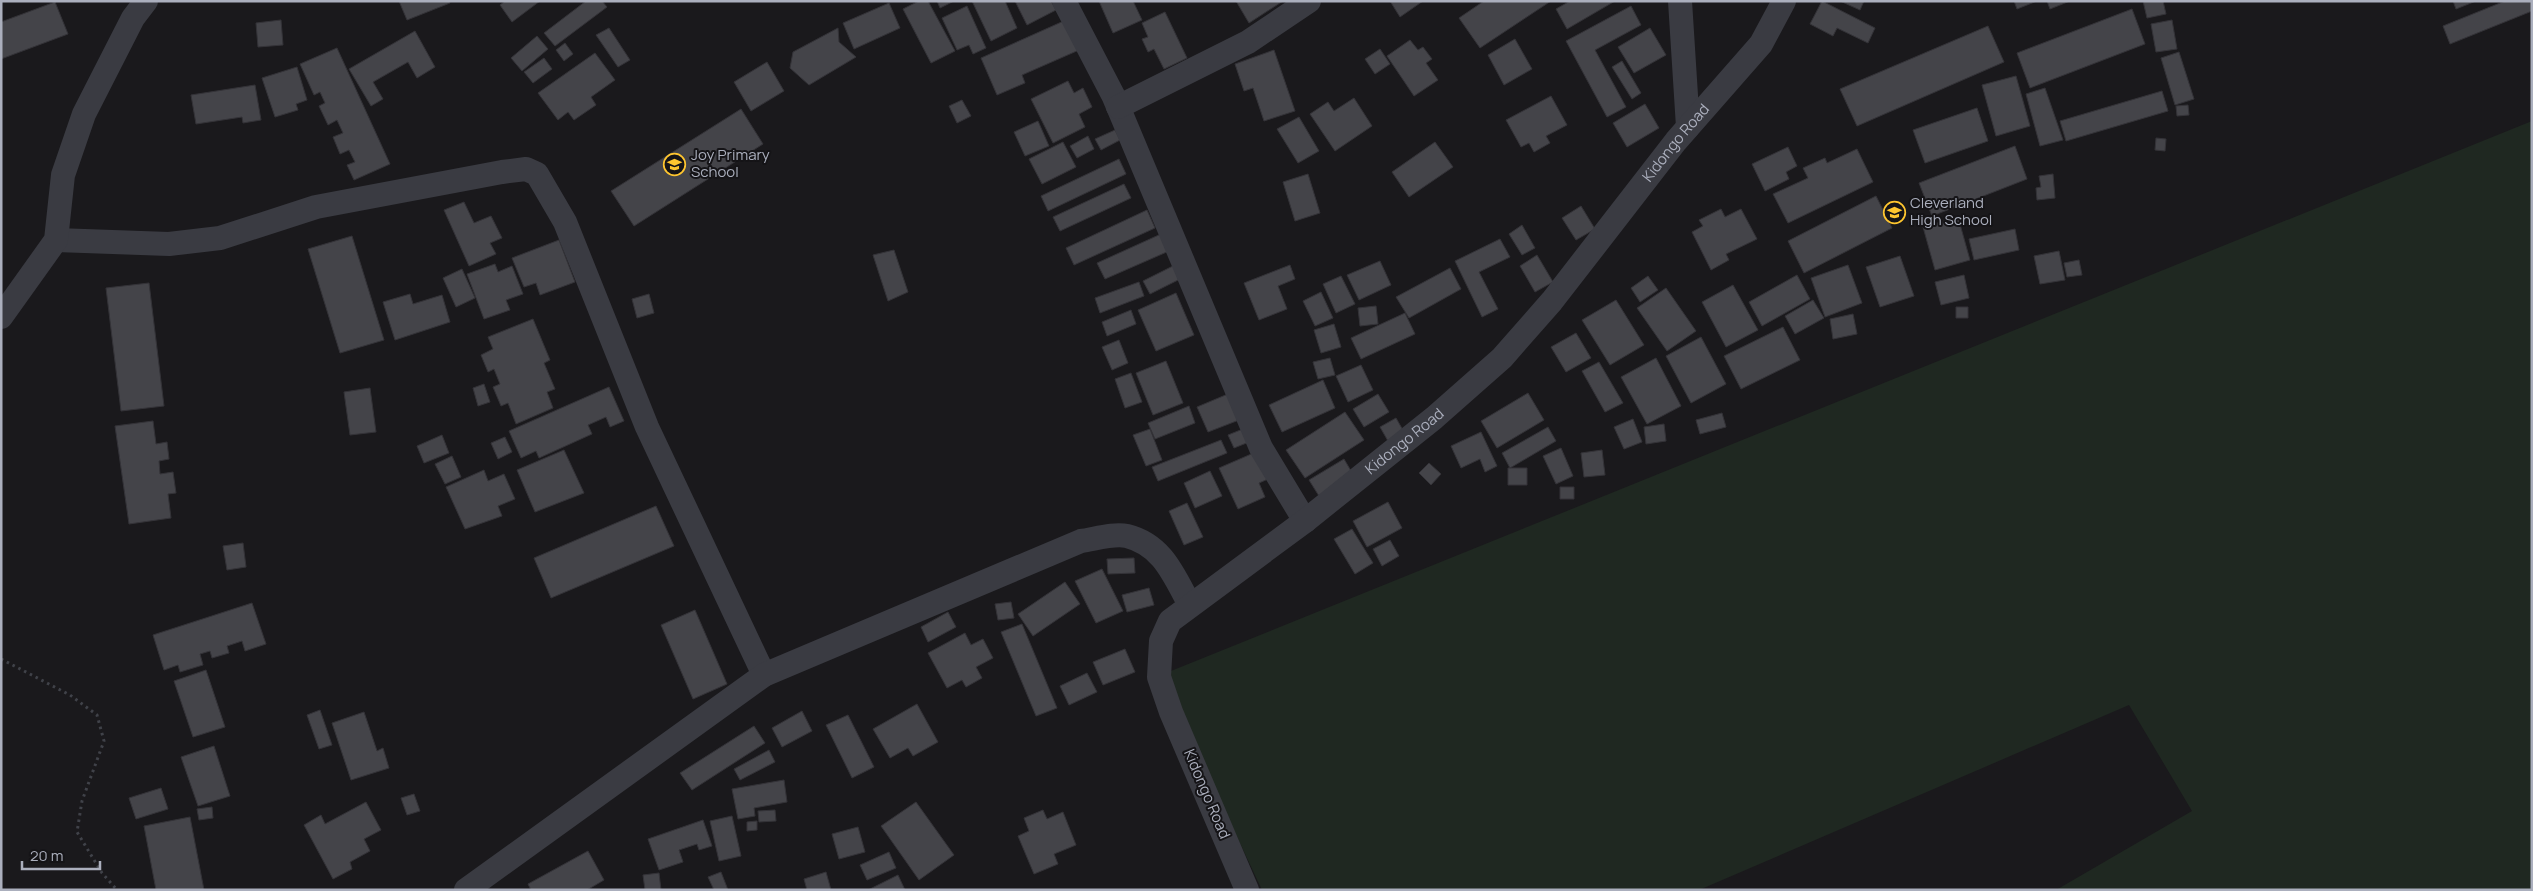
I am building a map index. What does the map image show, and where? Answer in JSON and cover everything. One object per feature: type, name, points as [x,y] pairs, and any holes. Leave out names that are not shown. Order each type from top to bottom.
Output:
[{"type":"street","points":[[1,317],[56,240],[63,176],[84,114],[133,18],[146,1]]},
{"type":"street","points":[[1064,1],[1118,107],[1261,448],[1305,521]]},
{"type":"street","points":[[1118,107],[1248,42],[1309,1]]},
{"type":"street","points":[[1680,1],[1688,127]]},
{"type":"street","name":"Kidongo Road","points":[[1247,890],[1171,712],[1159,677],[1161,641],[1170,621],[1305,521],[1434,418],[1502,358],[1552,301],[1688,127],[1761,44],[1784,1]]},
{"type":"street","points":[[56,240],[169,244],[220,238],[316,208],[502,172],[526,169],[537,174],[565,222],[647,427],[764,675]]},
{"type":"street","points":[[466,890],[764,675],[1082,541],[1127,536],[1145,544],[1163,556],[1190,605]]},
{"type":"path","points":[[1,659],[70,695],[97,715],[104,741],[82,800],[77,832],[102,873],[117,890]]},
{"type":"shaded area","points":[[2532,121],[2532,890],[2056,890],[2192,811],[2129,705],[1699,890],[1262,890],[1161,675]]},
{"type":"building","points":[[399,1],[449,1],[450,3],[407,20]]},
{"type":"building","points":[[505,1],[540,1],[512,22],[500,5]]},
{"type":"building","points":[[586,1],[602,1],[607,7],[555,46],[544,33]]},
{"type":"building","points":[[919,1],[928,1],[955,51],[931,63],[903,9]]},
{"type":"building","points":[[937,1],[954,1],[940,8]]},
{"type":"building","points":[[972,1],[1005,1],[1017,28],[991,41]]},
{"type":"building","points":[[1015,1],[1051,1],[1056,10],[1027,25]]},
{"type":"building","points":[[1099,1],[1133,1],[1142,20],[1113,33]]},
{"type":"building","points":[[1236,1],[1283,1],[1249,23]]},
{"type":"building","points":[[1390,1],[1423,1],[1400,17]]},
{"type":"building","points":[[1484,1],[1551,1],[1480,48],[1459,18]]},
{"type":"building","points":[[1570,1],[1615,1],[1567,29],[1556,9]]},
{"type":"building","points":[[1822,1],[1875,28],[1868,43],[1837,28],[1833,36],[1810,24]]},
{"type":"building","points":[[1840,1],[1864,1],[1860,10]]},
{"type":"building","points":[[2014,1],[2037,1],[2017,9]]},
{"type":"building","points":[[2047,1],[2070,1],[2050,9]]},
{"type":"building","points":[[2143,1],[2163,1],[2166,14],[2147,18]]},
{"type":"building","points":[[2453,1],[2476,1],[2456,9]]},
{"type":"building","points":[[2505,1],[2532,1],[2532,11],[2450,44],[2443,26]]},
{"type":"building","points":[[55,2],[68,34],[1,59],[1,22]]},
{"type":"building","points":[[889,3],[900,28],[854,49],[843,23]]},
{"type":"building","points":[[967,6],[986,48],[973,54],[969,45],[957,50],[942,18]]},
{"type":"building","points":[[1631,6],[1641,25],[1595,50],[1626,107],[1607,117],[1566,41]]},
{"type":"building","points":[[2132,9],[2145,44],[2030,88],[2017,53]]},
{"type":"building","points":[[1165,12],[1187,58],[1164,69],[1154,49],[1148,52],[1142,39],[1148,37],[1142,23]]},
{"type":"building","points":[[281,20],[283,45],[258,47],[256,23]]},
{"type":"building","points":[[1066,20],[1079,50],[1022,75],[1025,83],[997,95],[981,58]]},
{"type":"building","points":[[2172,20],[2177,49],[2156,52],[2151,24]]},
{"type":"building","points":[[1988,26],[2004,62],[1857,126],[1840,89]]},
{"type":"building","points":[[609,28],[630,60],[618,67],[596,35]]},
{"type":"building","points":[[838,28],[839,42],[856,57],[809,85],[790,68],[793,52]]},
{"type":"building","points":[[1650,28],[1666,55],[1634,73],[1618,47]]},
{"type":"building","points":[[415,31],[435,67],[417,78],[408,62],[373,82],[383,99],[371,106],[349,69]]},
{"type":"building","points":[[537,36],[548,49],[522,71],[511,58]]},
{"type":"building","points":[[1515,39],[1532,69],[1504,85],[1488,55]]},
{"type":"building","points":[[1410,40],[1418,50],[1423,47],[1432,59],[1426,63],[1438,80],[1414,96],[1387,56]]},
{"type":"building","points":[[565,43],[573,54],[564,61],[556,50]]},
{"type":"building","points":[[337,48],[390,164],[354,180],[347,165],[355,162],[349,150],[340,154],[333,137],[343,133],[337,120],[328,125],[319,106],[325,103],[320,92],[314,95],[300,64]]},
{"type":"building","points":[[1380,49],[1390,64],[1375,74],[1365,59]]},
{"type":"building","points":[[1274,50],[1295,111],[1264,121],[1253,88],[1244,91],[1235,64]]},
{"type":"building","points":[[2179,52],[2194,99],[2175,105],[2161,58]]},
{"type":"building","points":[[595,53],[615,80],[591,97],[596,105],[574,120],[568,112],[558,120],[538,93]]},
{"type":"building","points":[[544,58],[552,69],[533,83],[524,72]]},
{"type":"building","points":[[1622,61],[1641,93],[1632,99],[1612,67]]},
{"type":"building","points":[[767,62],[784,91],[751,111],[734,82]]},
{"type":"building","points":[[297,67],[307,100],[296,104],[298,110],[275,117],[262,78]]},
{"type":"building","points":[[2016,76],[2030,126],[1996,136],[1982,85]]},
{"type":"building","points":[[1068,81],[1074,93],[1083,88],[1092,107],[1079,114],[1085,127],[1053,143],[1031,99]]},
{"type":"building","points":[[255,85],[261,120],[243,123],[242,117],[196,124],[191,95]]},
{"type":"building","points":[[2045,88],[2063,140],[2040,146],[2026,94]]},
{"type":"building","points":[[2162,91],[2168,111],[2066,141],[2060,121]]},
{"type":"building","points":[[1551,96],[1567,125],[1546,136],[1550,143],[1534,152],[1529,143],[1521,147],[1506,120]]},
{"type":"building","points":[[1354,98],[1372,126],[1335,151],[1310,114],[1328,102],[1334,111]]},
{"type":"building","points":[[962,100],[971,116],[957,123],[949,106]]},
{"type":"building","points":[[1645,104],[1659,128],[1627,147],[1613,123]]},
{"type":"building","points":[[2188,105],[2189,115],[2177,116],[2176,106]]},
{"type":"building","points":[[1977,108],[1988,141],[1925,163],[1913,130]]},
{"type":"building","points":[[741,109],[763,144],[634,226],[611,191]]},
{"type":"building","points":[[1299,117],[1319,151],[1298,163],[1277,129]]},
{"type":"building","points":[[1038,121],[1049,146],[1025,156],[1014,132]]},
{"type":"building","points":[[1115,130],[1120,140],[1101,150],[1095,139]]},
{"type":"building","points":[[1088,136],[1094,149],[1077,158],[1070,146]]},
{"type":"building","points":[[2156,138],[2166,139],[2165,151],[2155,150]]},
{"type":"building","points":[[1063,142],[1076,167],[1042,184],[1029,159]]},
{"type":"building","points":[[1435,142],[1453,167],[1409,197],[1392,172]]},
{"type":"building","points":[[2015,146],[2027,179],[1932,216],[1919,183]]},
{"type":"building","points":[[1788,147],[1797,166],[1786,172],[1789,179],[1765,191],[1752,164]]},
{"type":"building","points":[[1857,149],[1873,182],[1788,223],[1773,194],[1808,178],[1803,168],[1825,158],[1827,163]]},
{"type":"building","points":[[1119,159],[1126,174],[1048,211],[1041,196]]},
{"type":"building","points":[[1308,174],[1320,213],[1295,221],[1283,182]]},
{"type":"building","points":[[2053,174],[2055,198],[2037,200],[2036,188],[2041,187],[2039,176]]},
{"type":"building","points":[[1124,184],[1131,198],[1060,231],[1053,217]]},
{"type":"building","points":[[1876,196],[1892,228],[1804,273],[1788,241]]},
{"type":"building","points":[[464,202],[474,223],[491,216],[502,238],[490,243],[496,254],[469,266],[444,210]]},
{"type":"building","points":[[1581,206],[1595,229],[1576,240],[1562,218]]},
{"type":"building","points":[[1721,209],[1725,217],[1741,209],[1757,239],[1726,254],[1729,260],[1711,270],[1692,232],[1703,226],[1699,220]]},
{"type":"building","points":[[1147,210],[1155,228],[1074,265],[1066,248]]},
{"type":"building","points":[[1958,217],[1970,260],[1935,270],[1923,227]]},
{"type":"building","points":[[1522,225],[1535,248],[1522,255],[1509,234]]},
{"type":"building","points":[[2015,229],[2019,250],[1974,260],[1969,239]]},
{"type":"building","points":[[1161,234],[1169,251],[1105,279],[1097,263]]},
{"type":"building","points":[[352,236],[384,340],[340,353],[308,249]]},
{"type":"building","points":[[1500,239],[1510,257],[1479,272],[1498,309],[1482,317],[1455,261]]},
{"type":"building","points":[[559,240],[575,282],[540,295],[536,283],[524,287],[512,258]]},
{"type":"building","points":[[894,250],[908,292],[888,301],[873,255]]},
{"type":"building","points":[[2059,251],[2065,280],[2040,284],[2034,256]]},
{"type":"building","points":[[1537,255],[1553,282],[1535,292],[1520,266]]},
{"type":"building","points":[[1900,256],[1914,296],[1880,307],[1866,267]]},
{"type":"building","points":[[2079,260],[2082,275],[2067,277],[2064,263]]},
{"type":"building","points":[[1380,261],[1391,285],[1359,300],[1347,275]]},
{"type":"building","points":[[495,264],[498,272],[512,266],[523,294],[506,300],[510,310],[484,319],[467,274]]},
{"type":"building","points":[[1290,265],[1295,279],[1278,286],[1287,309],[1259,320],[1244,283]]},
{"type":"building","points":[[1848,265],[1862,303],[1825,317],[1811,278]]},
{"type":"building","points":[[1173,266],[1180,279],[1150,294],[1143,281]]},
{"type":"building","points":[[1450,268],[1461,289],[1409,318],[1396,297]]},
{"type":"building","points":[[462,269],[475,298],[456,307],[443,278]]},
{"type":"building","points":[[1797,275],[1810,299],[1762,326],[1749,302]]},
{"type":"building","points":[[1964,275],[1969,298],[1941,305],[1935,282]]},
{"type":"building","points":[[1341,276],[1355,304],[1336,313],[1323,284]]},
{"type":"building","points":[[1648,276],[1658,290],[1640,302],[1631,288]]},
{"type":"building","points":[[1139,282],[1144,296],[1100,313],[1095,298]]},
{"type":"building","points":[[149,283],[164,406],[121,411],[106,288]]},
{"type":"building","points":[[1733,285],[1758,330],[1726,347],[1702,302]]},
{"type":"building","points":[[1666,288],[1696,331],[1667,351],[1637,308]]},
{"type":"building","points":[[1321,292],[1333,318],[1315,326],[1303,301]]},
{"type":"building","points":[[1176,293],[1194,335],[1156,351],[1138,310]]},
{"type":"building","points":[[410,294],[413,304],[442,295],[450,322],[395,340],[383,302]]},
{"type":"building","points":[[649,294],[654,313],[637,318],[632,299]]},
{"type":"building","points":[[1616,300],[1644,345],[1610,365],[1582,320]]},
{"type":"building","points":[[1813,300],[1824,318],[1795,334],[1785,316]]},
{"type":"building","points":[[1376,306],[1378,324],[1360,326],[1358,308]]},
{"type":"building","points":[[1956,307],[1968,307],[1968,318],[1956,318]]},
{"type":"building","points":[[1131,310],[1136,324],[1107,336],[1102,322]]},
{"type":"building","points":[[1405,313],[1415,334],[1361,359],[1351,338]]},
{"type":"building","points":[[1853,314],[1857,334],[1833,339],[1830,319]]},
{"type":"building","points":[[533,319],[550,360],[544,363],[555,389],[547,392],[553,408],[516,424],[508,403],[501,406],[493,387],[500,384],[494,369],[488,372],[481,355],[493,349],[488,337]]},
{"type":"building","points":[[1334,324],[1341,347],[1321,353],[1314,330]]},
{"type":"building","points":[[1783,327],[1800,360],[1741,389],[1724,356]]},
{"type":"building","points":[[1576,333],[1591,358],[1566,372],[1551,347]]},
{"type":"building","points":[[1701,337],[1726,384],[1691,403],[1666,356]]},
{"type":"building","points":[[1119,340],[1128,363],[1112,370],[1102,347]]},
{"type":"building","points":[[1330,358],[1335,375],[1318,379],[1313,362]]},
{"type":"building","points":[[1656,358],[1681,406],[1647,424],[1621,377]]},
{"type":"building","points":[[1166,361],[1183,403],[1153,415],[1136,373]]},
{"type":"building","points":[[1599,362],[1623,403],[1605,412],[1582,371]]},
{"type":"building","points":[[1361,365],[1373,390],[1348,402],[1336,376]]},
{"type":"building","points":[[1131,373],[1142,402],[1125,408],[1115,379]]},
{"type":"building","points":[[1323,380],[1335,408],[1282,432],[1269,405]]},
{"type":"building","points":[[484,384],[490,402],[478,406],[473,388]]},
{"type":"building","points":[[609,387],[624,421],[610,427],[606,417],[588,425],[592,434],[539,458],[536,451],[521,458],[509,431]]},
{"type":"building","points":[[370,388],[376,432],[350,435],[344,392]]},
{"type":"building","points":[[1528,393],[1544,420],[1497,448],[1481,421]]},
{"type":"building","points":[[1228,394],[1239,420],[1208,432],[1197,407]]},
{"type":"building","points":[[1378,394],[1389,412],[1364,427],[1353,409]]},
{"type":"building","points":[[1189,406],[1195,423],[1155,439],[1148,423]]},
{"type":"building","points":[[1345,412],[1364,440],[1305,478],[1286,450]]},
{"type":"building","points":[[1722,413],[1726,427],[1700,434],[1696,420]]},
{"type":"building","points":[[1396,418],[1404,432],[1388,441],[1380,427]]},
{"type":"building","points":[[1633,419],[1642,442],[1624,449],[1614,427]]},
{"type":"building","points":[[153,421],[156,444],[167,442],[169,459],[159,461],[160,474],[173,472],[176,493],[168,494],[171,518],[129,524],[115,426]]},
{"type":"building","points":[[1664,424],[1666,441],[1646,444],[1644,427]]},
{"type":"building","points":[[1548,427],[1556,441],[1510,468],[1502,453]]},
{"type":"building","points":[[1150,429],[1162,460],[1146,466],[1133,435]]},
{"type":"building","points":[[1243,429],[1249,442],[1234,448],[1228,435]]},
{"type":"building","points":[[1481,432],[1497,466],[1485,472],[1480,459],[1461,468],[1451,446]]},
{"type":"building","points":[[442,435],[449,453],[424,463],[417,446]]},
{"type":"building","points":[[505,437],[512,452],[498,459],[491,443]]},
{"type":"building","points":[[1221,440],[1227,453],[1158,481],[1152,467]]},
{"type":"building","points":[[1561,448],[1573,476],[1556,484],[1543,456]]},
{"type":"building","points":[[564,450],[584,493],[535,512],[517,470]]},
{"type":"building","points":[[1602,450],[1605,475],[1584,477],[1581,453]]},
{"type":"building","points":[[1256,452],[1268,479],[1259,483],[1265,497],[1238,509],[1219,468]]},
{"type":"building","points":[[452,456],[461,477],[445,484],[435,464]]},
{"type":"building","points":[[1344,459],[1354,476],[1319,496],[1309,480]]},
{"type":"building","points":[[1429,463],[1441,474],[1431,485],[1419,473]]},
{"type":"building","points":[[1508,468],[1527,468],[1527,485],[1508,485]]},
{"type":"building","points":[[484,470],[488,481],[504,474],[515,499],[498,506],[502,516],[465,529],[446,487]]},
{"type":"building","points":[[1210,471],[1222,496],[1195,508],[1184,483]]},
{"type":"building","points":[[1560,487],[1574,487],[1574,499],[1560,499]]},
{"type":"building","points":[[1388,502],[1402,528],[1367,547],[1353,521]]},
{"type":"building","points":[[1187,503],[1203,537],[1184,545],[1169,511]]},
{"type":"building","points":[[656,506],[674,546],[551,598],[534,558]]},
{"type":"building","points":[[1352,529],[1373,563],[1355,574],[1334,539]]},
{"type":"building","points":[[1390,540],[1399,556],[1382,566],[1373,549]]},
{"type":"building","points":[[243,543],[246,567],[227,570],[223,546]]},
{"type":"building","points":[[1134,558],[1135,573],[1108,574],[1107,559]]},
{"type":"building","points":[[1102,569],[1123,611],[1096,623],[1075,581]]},
{"type":"building","points":[[1065,582],[1080,604],[1033,636],[1018,614]]},
{"type":"building","points":[[1149,588],[1154,605],[1127,612],[1122,595]]},
{"type":"building","points":[[1011,602],[1014,618],[998,620],[995,604]]},
{"type":"building","points":[[252,603],[266,644],[245,651],[242,641],[227,646],[229,653],[212,658],[210,651],[200,654],[203,665],[180,672],[178,665],[164,670],[153,635]]},
{"type":"building","points":[[695,610],[727,684],[693,699],[661,625]]},
{"type":"building","points":[[948,612],[956,627],[928,642],[921,627]]},
{"type":"building","points":[[1022,624],[1057,708],[1036,716],[1001,632]]},
{"type":"building","points":[[965,633],[971,645],[983,639],[993,658],[976,667],[982,678],[966,687],[962,680],[947,688],[928,653]]},
{"type":"building","points":[[1125,649],[1135,672],[1103,685],[1093,662]]},
{"type":"building","points":[[206,670],[225,727],[193,737],[174,681]]},
{"type":"building","points":[[1087,673],[1097,692],[1069,705],[1060,686]]},
{"type":"building","points":[[917,704],[938,742],[913,756],[908,748],[890,758],[873,729]]},
{"type":"building","points":[[320,710],[332,745],[319,749],[307,715]]},
{"type":"building","points":[[802,711],[812,731],[782,747],[772,728]]},
{"type":"building","points":[[364,712],[377,751],[383,748],[389,768],[351,780],[332,723]]},
{"type":"building","points":[[848,715],[874,767],[852,778],[826,725]]},
{"type":"building","points":[[754,726],[765,743],[692,790],[680,773]]},
{"type":"building","points":[[214,746],[230,796],[198,806],[181,757]]},
{"type":"building","points":[[769,750],[775,762],[740,780],[734,769]]},
{"type":"building","points":[[784,780],[787,802],[754,808],[755,816],[738,819],[732,789]]},
{"type":"building","points":[[161,788],[168,809],[136,819],[129,798]]},
{"type":"building","points":[[414,794],[420,811],[407,815],[401,798]]},
{"type":"building","points":[[366,802],[381,830],[364,839],[370,851],[350,862],[352,869],[333,879],[304,825],[321,815],[325,824]]},
{"type":"building","points":[[916,802],[954,855],[919,880],[881,826]]},
{"type":"building","points":[[212,807],[213,818],[199,820],[197,809]]},
{"type":"building","points":[[775,810],[776,821],[759,822],[758,811]]},
{"type":"building","points":[[1043,810],[1047,819],[1063,812],[1076,845],[1054,854],[1058,864],[1034,874],[1018,836],[1029,831],[1024,818]]},
{"type":"building","points":[[732,816],[741,856],[719,861],[710,821]]},
{"type":"building","points":[[190,817],[204,890],[156,890],[144,826]]},
{"type":"building","points":[[703,820],[712,846],[699,850],[697,844],[679,850],[683,862],[659,870],[648,839]]},
{"type":"building","points":[[757,821],[757,830],[747,831],[747,822]]},
{"type":"building","points":[[858,827],[865,852],[839,859],[832,834]]},
{"type":"building","points":[[588,851],[604,880],[587,890],[531,890],[528,884]]},
{"type":"building","points":[[889,852],[896,868],[867,880],[860,865]]},
{"type":"building","points":[[721,872],[728,890],[714,890],[708,877]]},
{"type":"building","points":[[826,872],[831,890],[807,890],[804,879]]},
{"type":"building","points":[[659,873],[661,890],[645,890],[643,875]]},
{"type":"building","points":[[898,875],[905,890],[868,890]]},
{"type":"place","name":"Joy Primary School","points":[[675,164]]},
{"type":"place","name":"Cleverland High School","points":[[1894,212]]}]
